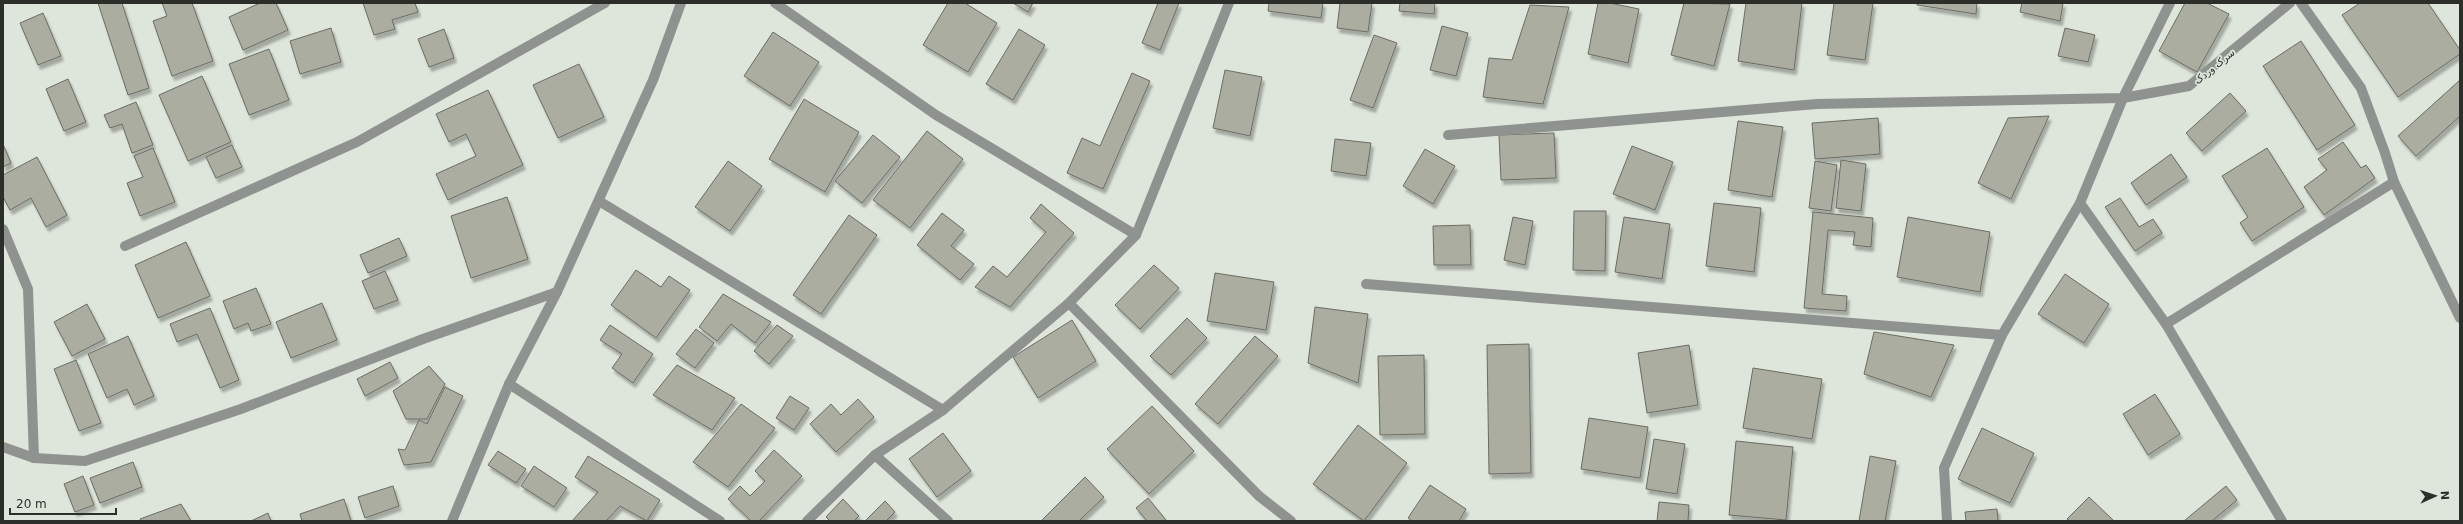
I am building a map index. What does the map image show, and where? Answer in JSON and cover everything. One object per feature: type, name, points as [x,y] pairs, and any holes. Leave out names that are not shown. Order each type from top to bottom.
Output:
[{"type":"street","points":[[125,246],[357,142],[606,3]]},
{"type":"street","points":[[452,521],[509,384],[556,292],[654,80],[681,3]]},
{"type":"street","points":[[775,3],[936,116],[1136,235]]},
{"type":"street","points":[[807,521],[875,455],[943,410],[1069,303],[1136,235],[1229,3]]},
{"type":"street","points":[[1947,521],[1944,468],[2002,335],[2080,203],[2123,98],[2170,3]]},
{"type":"street","name":"سرک وردک","points":[[1448,135],[1817,104],[2123,98],[2189,86],[2290,3]]},
{"type":"street","points":[[2301,3],[2361,88],[2394,182],[2460,318]]},
{"type":"street","points":[[2166,324],[2394,182]]},
{"type":"street","points":[[599,201],[943,410]]},
{"type":"street","points":[[2080,203],[2166,324],[2282,521]]},
{"type":"street","points":[[3,229],[28,289],[34,458]]},
{"type":"street","points":[[1366,284],[2002,335]]},
{"type":"street","points":[[3,447],[34,458],[85,461],[241,409],[423,339],[556,292]]},
{"type":"street","points":[[1069,303],[1259,496],[1291,521]]},
{"type":"street","points":[[509,384],[720,521]]},
{"type":"street","points":[[875,455],[948,521]]},
{"type":"building","points":[[98,3],[122,3],[149,88],[128,95]]},
{"type":"building","points":[[162,3],[192,3],[213,61],[172,76],[153,21],[167,16]]},
{"type":"building","points":[[260,3],[276,3],[288,30],[243,50],[229,17]]},
{"type":"building","points":[[363,3],[415,3],[418,12],[392,20],[395,29],[374,35]]},
{"type":"building","points":[[948,3],[965,3],[997,23],[968,72],[923,45]]},
{"type":"building","points":[[1013,3],[1033,3],[1028,12]]},
{"type":"building","points":[[1158,3],[1179,3],[1160,50],[1142,43]]},
{"type":"building","points":[[1269,3],[1323,3],[1321,18],[1268,11]]},
{"type":"building","points":[[1340,3],[1372,3],[1368,32],[1337,28]]},
{"type":"building","points":[[1400,3],[1435,3],[1434,14],[1399,11]]},
{"type":"building","points":[[1598,3],[1610,3],[1639,9],[1628,63],[1588,54]]},
{"type":"building","points":[[1684,3],[1730,4],[1714,66],[1671,55]]},
{"type":"building","points":[[1746,3],[1802,3],[1794,70],[1738,61]]},
{"type":"building","points":[[1834,3],[1873,3],[1865,60],[1827,55]]},
{"type":"building","points":[[1917,3],[1977,3],[1976,14],[1917,5]]},
{"type":"building","points":[[2022,3],[2063,3],[2060,21],[2020,12]]},
{"type":"building","points":[[2185,3],[2207,3],[2229,14],[2197,72],[2159,51]]},
{"type":"building","points":[[2360,3],[2428,3],[2460,50],[2460,54],[2398,97],[2342,15]]},
{"type":"building","points":[[1530,5],[1569,7],[1543,104],[1483,97],[1489,58],[1512,60]]},
{"type":"building","points":[[43,13],[61,56],[38,65],[20,23]]},
{"type":"building","points":[[1442,26],[1468,33],[1456,76],[1430,70]]},
{"type":"building","points":[[331,28],[341,62],[300,74],[290,41]]},
{"type":"building","points":[[2065,28],[2095,35],[2088,62],[2058,56]]},
{"type":"building","points":[[444,29],[454,58],[429,67],[418,39]]},
{"type":"building","points":[[1019,29],[1045,45],[1013,100],[986,84]]},
{"type":"building","points":[[773,32],[819,62],[790,106],[744,76]]},
{"type":"building","points":[[1374,35],[1397,43],[1373,108],[1350,100]]},
{"type":"building","points":[[2301,41],[2355,125],[2317,150],[2263,66]]},
{"type":"building","points":[[269,49],[289,100],[249,115],[229,64]]},
{"type":"building","points":[[579,64],[604,117],[558,138],[533,85]]},
{"type":"building","points":[[1225,70],[1262,77],[1250,136],[1213,128]]},
{"type":"building","points":[[1132,73],[1150,81],[1103,189],[1067,173],[1082,138],[1100,146]]},
{"type":"building","points":[[202,76],[231,142],[188,161],[159,95]]},
{"type":"building","points":[[68,79],[86,122],[64,131],[46,89]]},
{"type":"building","points":[[2460,80],[2460,116],[2416,156],[2398,136]]},
{"type":"building","points":[[488,90],[523,165],[448,200],[436,174],[476,156],[466,134],[449,142],[436,114]]},
{"type":"building","points":[[2230,93],[2246,111],[2202,151],[2186,133]]},
{"type":"building","points":[[804,99],[859,132],[825,192],[769,159]]},
{"type":"building","points":[[136,102],[153,145],[132,153],[122,124],[110,128],[104,115]]},
{"type":"building","points":[[2049,116],[2011,199],[1978,183],[2008,118]]},
{"type":"building","points":[[1878,118],[1880,154],[1815,159],[1812,123]]},
{"type":"building","points":[[1738,121],[1783,127],[1772,197],[1728,190]]},
{"type":"building","points":[[927,131],[963,159],[910,228],[873,200]]},
{"type":"building","points":[[1554,133],[1556,178],[1501,180],[1499,135]]},
{"type":"building","points":[[873,135],[900,157],[862,203],[835,181]]},
{"type":"building","points":[[1335,139],[1371,143],[1366,176],[1331,171]]},
{"type":"building","points":[[2343,142],[2361,168],[2366,165],[2375,178],[2324,215],[2304,187],[2327,170],[2318,159]]},
{"type":"building","points":[[3,144],[11,163],[3,167]]},
{"type":"building","points":[[232,145],[242,167],[216,178],[206,157]]},
{"type":"building","points":[[1632,146],[1673,162],[1655,210],[1613,194]]},
{"type":"building","points":[[153,148],[175,202],[140,216],[127,183],[143,177],[134,156]]},
{"type":"building","points":[[2267,148],[2304,207],[2252,241],[2240,223],[2248,217],[2222,176]]},
{"type":"building","points":[[1425,149],[1455,166],[1433,204],[1403,186]]},
{"type":"building","points":[[2171,154],[2187,177],[2146,205],[2131,183]]},
{"type":"building","points":[[37,157],[67,215],[46,227],[31,198],[10,210],[3,197],[3,175]]},
{"type":"building","points":[[1841,160],[1866,164],[1861,211],[1836,208]]},
{"type":"building","points":[[728,161],[762,186],[730,231],[695,207]]},
{"type":"building","points":[[1815,161],[1837,165],[1831,211],[1809,208]]},
{"type":"building","points":[[507,197],[528,259],[471,278],[451,216]]},
{"type":"building","points":[[2120,198],[2139,227],[2153,219],[2162,233],[2135,251],[2105,207]]},
{"type":"building","points":[[1714,203],[1761,208],[1754,272],[1706,266]]},
{"type":"building","points":[[1041,204],[1074,233],[1010,307],[975,287],[993,266],[1007,277],[1046,232],[1030,218]]},
{"type":"building","points":[[1574,211],[1606,211],[1605,271],[1573,270]]},
{"type":"building","points":[[1813,212],[1873,218],[1871,247],[1853,245],[1855,232],[1828,230],[1822,294],[1847,296],[1846,311],[1804,308]]},
{"type":"building","points":[[942,213],[964,230],[951,246],[974,264],[960,280],[917,245]]},
{"type":"building","points":[[849,215],[877,235],[821,314],[793,295]]},
{"type":"building","points":[[1513,217],[1533,221],[1525,265],[1504,260]]},
{"type":"building","points":[[1624,217],[1670,224],[1662,279],[1615,272]]},
{"type":"building","points":[[1908,217],[1990,232],[1980,292],[1897,277]]},
{"type":"building","points":[[1470,225],[1471,265],[1434,265],[1433,226]]},
{"type":"building","points":[[399,238],[407,256],[368,273],[360,255]]},
{"type":"building","points":[[186,242],[210,296],[158,318],[135,265]]},
{"type":"building","points":[[1154,265],[1179,288],[1140,329],[1115,305]]},
{"type":"building","points":[[636,270],[661,287],[669,276],[690,290],[656,338],[611,305]]},
{"type":"building","points":[[385,271],[398,300],[374,309],[362,281]]},
{"type":"building","points":[[1215,273],[1274,282],[1266,330],[1207,321]]},
{"type":"building","points":[[2065,274],[2109,304],[2084,343],[2038,314]]},
{"type":"building","points":[[256,288],[271,324],[251,331],[248,323],[234,329],[223,301]]},
{"type":"building","points":[[723,294],[771,322],[755,343],[731,324],[717,341],[699,327]]},
{"type":"building","points":[[322,303],[337,340],[291,358],[276,322]]},
{"type":"building","points":[[87,304],[105,339],[72,356],[54,322]]},
{"type":"building","points":[[1315,307],[1368,314],[1358,383],[1308,363]]},
{"type":"building","points":[[210,308],[239,380],[220,388],[197,334],[177,342],[170,324]]},
{"type":"building","points":[[1187,318],[1207,338],[1171,375],[1150,356]]},
{"type":"building","points":[[1072,320],[1096,361],[1038,398],[1013,357]]},
{"type":"building","points":[[610,325],[653,354],[633,383],[612,368],[622,354],[600,340]]},
{"type":"building","points":[[777,325],[793,336],[769,364],[754,351]]},
{"type":"building","points":[[696,329],[714,343],[695,368],[676,354]]},
{"type":"building","points":[[1874,332],[1954,345],[1931,397],[1864,374]]},
{"type":"building","points":[[128,336],[154,396],[134,405],[127,389],[107,398],[88,354]]},
{"type":"building","points":[[1255,336],[1278,356],[1218,424],[1195,404]]},
{"type":"building","points":[[1529,344],[1531,473],[1489,474],[1487,345]]},
{"type":"building","points":[[1689,345],[1698,405],[1647,413],[1638,353]]},
{"type":"building","points":[[1424,355],[1425,434],[1380,435],[1378,356]]},
{"type":"building","points":[[76,360],[101,423],[79,431],[54,369]]},
{"type":"building","points":[[390,362],[398,378],[365,396],[357,379]]},
{"type":"building","points":[[677,365],[735,398],[712,430],[653,395]]},
{"type":"building","points":[[429,366],[445,384],[427,419],[406,419],[393,391]]},
{"type":"building","points":[[1753,368],[1822,379],[1812,439],[1743,428]]},
{"type":"building","points":[[445,387],[463,396],[431,462],[404,465],[398,449],[405,450],[419,420],[427,424]]},
{"type":"building","points":[[2155,394],[2180,434],[2148,455],[2123,414]]},
{"type":"building","points":[[790,396],[809,408],[794,430],[776,418]]},
{"type":"building","points":[[858,399],[874,417],[836,452],[810,424],[831,404],[841,415]]},
{"type":"building","points":[[741,404],[775,428],[728,487],[693,462]]},
{"type":"building","points":[[1152,406],[1194,451],[1149,494],[1107,449]]},
{"type":"building","points":[[1589,418],[1648,427],[1640,478],[1581,469]]},
{"type":"building","points":[[1358,425],[1407,463],[1364,521],[1313,484]]},
{"type":"building","points":[[1982,428],[2034,453],[2010,503],[1958,479]]},
{"type":"building","points":[[943,433],[971,471],[937,497],[909,459]]},
{"type":"building","points":[[1654,439],[1685,444],[1677,494],[1646,489]]},
{"type":"building","points":[[1736,441],[1793,447],[1786,520],[1729,515]]},
{"type":"building","points":[[774,450],[802,476],[759,521],[751,521],[728,499],[740,486],[750,496],[765,481],[755,471]]},
{"type":"building","points":[[498,451],[526,469],[516,483],[488,465]]},
{"type":"building","points":[[588,456],[660,500],[647,521],[620,506],[606,521],[572,521],[598,492],[575,477]]},
{"type":"building","points":[[1870,456],[1896,461],[1885,521],[1859,521]]},
{"type":"building","points":[[133,462],[142,487],[100,503],[90,478]]},
{"type":"building","points":[[534,466],[567,488],[554,507],[521,486]]},
{"type":"building","points":[[83,476],[94,505],[75,512],[64,484]]},
{"type":"building","points":[[1085,477],[1104,497],[1079,521],[1041,521]]},
{"type":"building","points":[[1430,485],[1466,509],[1459,521],[1412,521],[1408,518]]},
{"type":"building","points":[[393,486],[399,506],[365,518],[358,497]]},
{"type":"building","points":[[2226,486],[2237,500],[2212,521],[2184,521]]},
{"type":"building","points":[[2089,497],[2114,521],[2070,521],[2067,519]]},
{"type":"building","points":[[1148,498],[1166,520],[1165,521],[1147,521],[1136,508]]},
{"type":"building","points":[[344,499],[351,521],[302,521],[300,514]]},
{"type":"building","points":[[843,499],[859,516],[854,521],[830,521],[826,517]]},
{"type":"building","points":[[885,501],[895,512],[886,521],[865,521]]},
{"type":"building","points":[[1659,502],[1689,505],[1688,521],[1657,521]]},
{"type":"building","points":[[181,504],[191,521],[141,521],[140,519]]},
{"type":"building","points":[[1997,509],[1998,521],[1966,521],[1965,512]]},
{"type":"building","points":[[268,513],[271,521],[251,521]]}]
